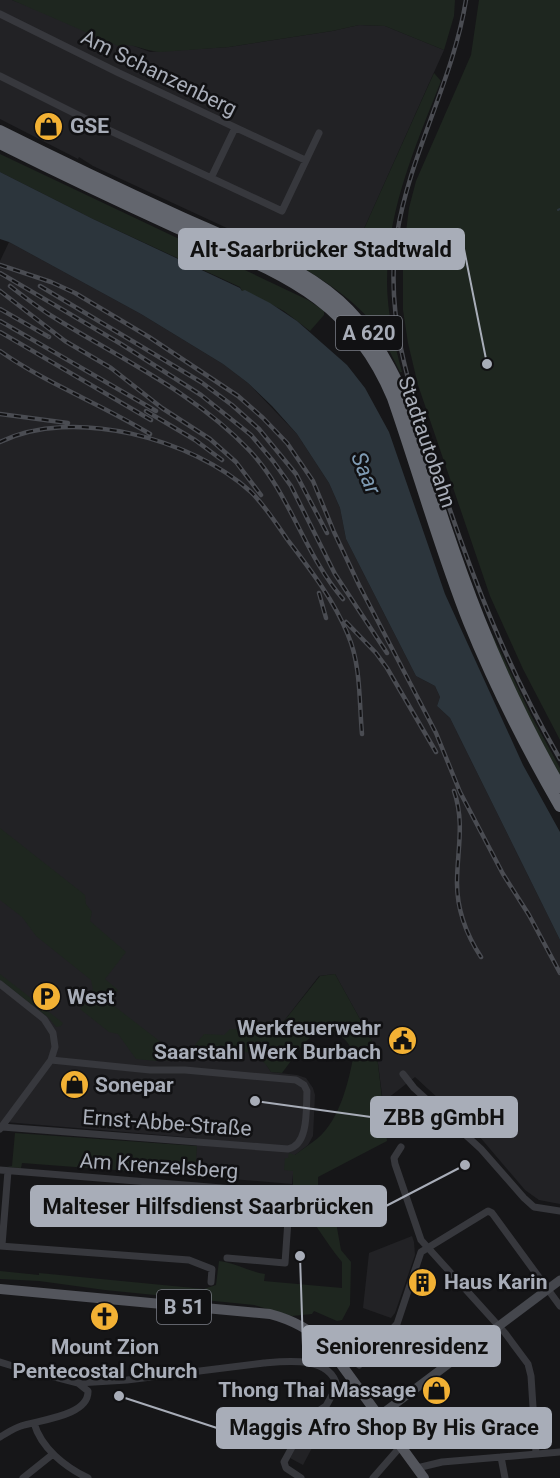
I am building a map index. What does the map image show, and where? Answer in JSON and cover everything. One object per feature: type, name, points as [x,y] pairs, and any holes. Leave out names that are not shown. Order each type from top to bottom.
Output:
[{"type":"highway","name":"Stadtautobahn","points":[[0,131],[108,184],[290,267],[340,302],[368,332],[391,368],[402,395],[460,568],[495,659],[524,721],[560,787]]},
{"type":"highway","name":"Stadtautobahn","points":[[0,143],[285,276],[333,309],[360,338],[383,373],[393,398],[450,572],[491,673],[521,735],[560,806]]},
{"type":"main road","points":[[379,1416],[560,1280]]},
{"type":"main road","name":"B 51","points":[[0,1288],[282,1317],[295,1322],[318,1336],[327,1345],[424,1478]]},
{"type":"street","name":"Am Schanzenberg","points":[[0,14],[119,73],[305,160]]},
{"type":"street","points":[[0,76],[282,211],[319,133]]},
{"type":"street","points":[[211,178],[235,128]]},
{"type":"street","points":[[0,984],[44,1019],[50,1026],[55,1047],[51,1060],[1,1129]]},
{"type":"street","name":"Ernst-Abbe-Straße","points":[[1,1129],[291,1149],[298,1145],[302,1138],[306,1092],[300,1082],[292,1079],[185,1070],[150,1070],[51,1060]]},
{"type":"street","points":[[403,1074],[414,1088],[481,1149],[534,1207],[560,1212]]},
{"type":"street","points":[[401,1147],[394,1158],[395,1164],[418,1233],[499,1326],[531,1370],[536,1453]]},
{"type":"street","name":"Am Krenzelsberg","points":[[211,1282],[212,1269],[189,1260],[1,1245],[4,1170],[285,1193],[289,1206],[285,1263],[227,1258]]},
{"type":"street","points":[[359,1365],[397,1324],[421,1252],[488,1211],[560,1306]]},
{"type":"street","points":[[0,1362],[78,1383],[127,1380],[286,1361],[312,1364],[328,1373],[337,1383],[336,1392],[326,1406],[308,1419],[284,1462],[286,1468],[301,1478]]},
{"type":"street","points":[[0,1437],[19,1426],[69,1413],[84,1404],[88,1391],[78,1383]]},
{"type":"street","points":[[33,1423],[53,1454],[65,1465],[88,1478]]},
{"type":"street","points":[[373,1478],[401,1446]]},
{"type":"street","points":[[417,1468],[442,1462],[560,1452]]},
{"type":"street","points":[[23,1478],[53,1454]]},
{"type":"street","points":[[501,1457],[505,1478]]},
{"type":"shaded area","points":[[0,0],[12,0],[150,52],[229,47],[359,25],[385,26],[444,50],[346,269],[339,270],[281,245],[257,242],[93,166],[79,157],[78,159],[0,119]]},
{"type":"shaded area","points":[[12,0],[455,0],[454,16],[444,50],[385,26],[359,25],[229,47],[161,52],[129,45],[118,46]]},
{"type":"shaded area","points":[[479,0],[560,0],[560,740],[523,669],[490,596],[418,385],[403,310],[403,255],[409,208],[416,181],[471,55]]},
{"type":"shaded area","points":[[434,73],[441,81],[397,203],[388,255],[388,304],[402,372],[400,372],[389,350],[370,324],[372,322],[361,310],[324,281],[269,249],[270,245],[281,245],[339,270],[346,269]]},
{"type":"shaded area","points":[[0,154],[308,300],[324,311],[324,315],[310,331],[284,311],[242,291],[240,287],[93,219],[0,172]]},
{"type":"shaded area","points":[[9,242],[141,314],[223,364],[248,383],[297,434],[329,483],[340,508],[346,539],[416,676],[435,686],[440,697],[437,706],[450,718],[560,940],[560,1204],[539,1200],[525,1190],[479,1136],[415,1077],[383,1102],[377,1056],[371,1039],[335,974],[319,976],[277,1030],[249,1053],[262,1057],[271,1072],[306,1078],[313,1088],[315,1095],[313,1136],[308,1145],[295,1155],[292,1184],[195,1176],[197,1138],[5,1122],[0,1130],[0,261]]},
{"type":"shaded area","points":[[490,634],[560,768],[560,776],[529,718]]},
{"type":"shaded area","points":[[0,828],[85,895],[86,904],[92,912],[90,921],[126,952],[105,979],[118,990],[109,1002],[162,1043],[164,1055],[190,1051],[204,1034],[224,1035],[230,1029],[277,1030],[320,976],[335,974],[371,1039],[377,1056],[387,1141],[318,1177],[318,1195],[335,1217],[341,1250],[351,1262],[350,1305],[342,1320],[337,1321],[314,1311],[312,1314],[292,1316],[254,1305],[39,1281],[0,1279],[0,1271],[204,1289],[216,1285],[219,1261],[265,1274],[264,1281],[342,1288],[342,1262],[307,1214],[293,1199],[293,1171],[284,1170],[285,1158],[288,1158],[289,1153],[295,1155],[318,1138],[332,1121],[346,1087],[354,1053],[341,1036],[322,1028],[305,1042],[282,1073],[271,1072],[256,1055],[244,1052],[221,1057],[156,1061],[136,1059],[118,1034],[109,1032],[80,1009],[93,990],[91,980],[36,936],[22,917],[0,900]]},
{"type":"shaded area","points":[[0,974],[63,1023],[61,1026],[56,1027],[49,1018],[0,980]]},
{"type":"shaded area","points":[[15,1133],[197,1146],[195,1176],[22,1163],[21,1168],[6,1167],[12,1166]]},
{"type":"shaded area","points":[[412,1236],[415,1255],[395,1313],[391,1318],[363,1308],[369,1253]]},
{"type":"shaded area","points":[[310,1422],[322,1429],[303,1465],[290,1458]]},
{"type":"water","name":"Saar","points":[[0,172],[270,303],[297,321],[347,365],[365,388],[389,432],[445,594],[523,765],[560,832],[560,940],[450,718],[437,706],[440,697],[435,686],[416,676],[346,539],[340,508],[329,483],[297,434],[248,383],[223,364],[141,314],[0,239]]},
{"type":"railway","points":[[466,0],[452,59],[403,204],[394,266],[397,327],[420,418],[451,514],[478,586],[507,657],[560,759]]},
{"type":"railway","points":[[0,265],[51,282],[75,293],[149,337],[238,396],[287,443],[313,481],[359,585],[436,733],[460,792],[503,874],[529,915],[560,973]]},
{"type":"railway","points":[[0,273],[121,344],[201,395],[251,435],[291,486],[335,574],[387,653]]},
{"type":"railway","points":[[10,286],[50,315],[180,393],[227,429],[249,450],[276,485],[318,563],[343,599]]},
{"type":"railway","points":[[40,286],[201,382],[232,405],[259,429],[296,474],[327,533]]},
{"type":"railway","points":[[0,291],[65,341],[111,368],[162,408],[210,439],[236,462],[261,495]]},
{"type":"railway","points":[[0,309],[49,337]]},
{"type":"railway","points":[[0,321],[156,411]]},
{"type":"railway","points":[[0,332],[151,420]]},
{"type":"railway","points":[[0,351],[36,374],[150,434]]},
{"type":"railway","points":[[146,411],[195,440],[222,460]]},
{"type":"railway","points":[[0,414],[68,423]]},
{"type":"railway","points":[[0,442],[29,432],[62,427],[96,428],[131,434],[165,443],[198,457],[227,473],[251,492],[313,573],[342,622],[355,658],[362,734]]},
{"type":"railway","points":[[319,593],[326,618]]},
{"type":"railway","points":[[346,622],[387,668],[436,752]]},
{"type":"railway","points":[[454,791],[460,826],[457,883],[459,903],[467,931],[481,957]]},
{"type":"place","name":"GSE","points":[[49,126]]},
{"type":"place","name":"Alt-Saarbrücker Stadtwald","points":[[487,364]]},
{"type":"place","name":"West","points":[[46,997]]},
{"type":"place","name":"Werkfeuerwehr Saarstahl Werk Burbach","points":[[402,1040]]},
{"type":"place","name":"Sonepar","points":[[74,1085]]},
{"type":"place","name":"ZBB gGmbH","points":[[255,1101]]},
{"type":"place","name":"Malteser Hilfsdienst Saarbrücken","points":[[465,1165]]},
{"type":"place","name":"Seniorenresidenz","points":[[300,1256]]},
{"type":"place","name":"Haus Karin","points":[[423,1282]]},
{"type":"place","name":"Mount Zion Pentecostal Church","points":[[105,1316]]},
{"type":"place","name":"Thong Thai Massage","points":[[437,1390]]},
{"type":"place","name":"Maggis Afro Shop By His Grace","points":[[119,1396]]}]
